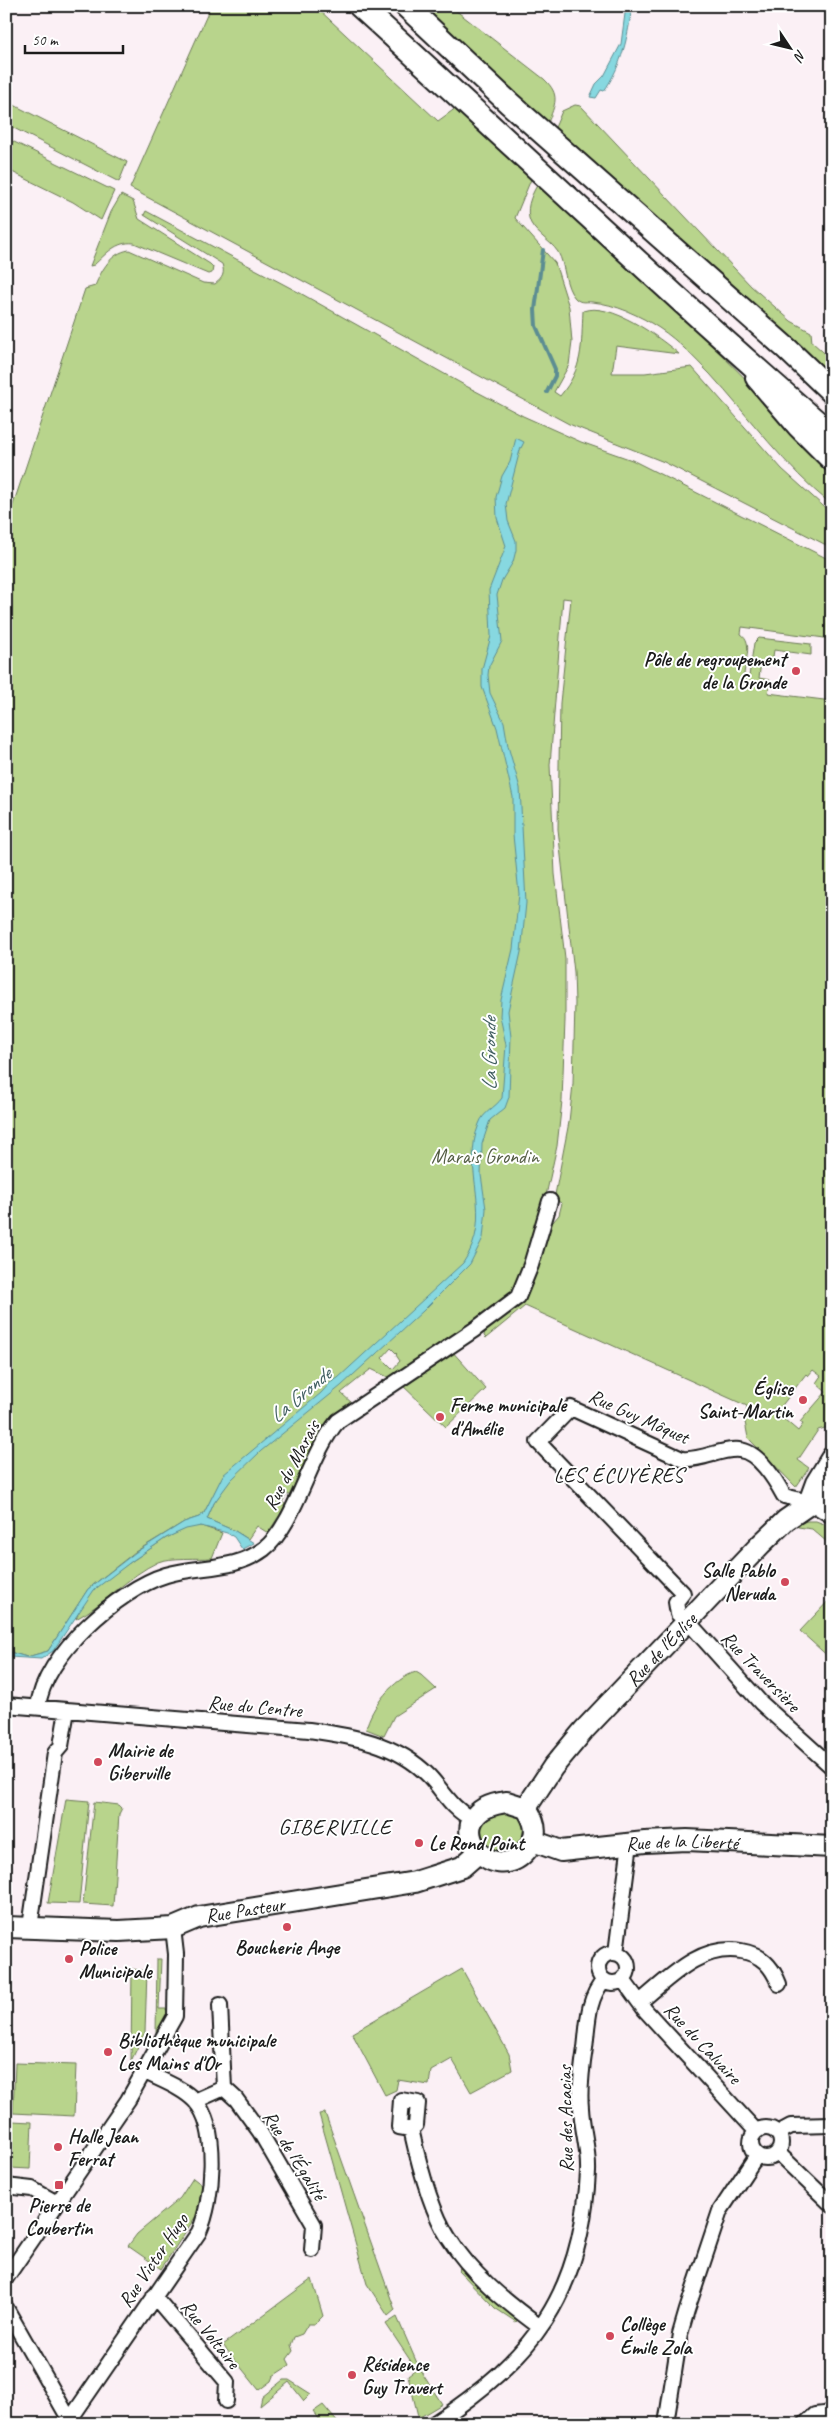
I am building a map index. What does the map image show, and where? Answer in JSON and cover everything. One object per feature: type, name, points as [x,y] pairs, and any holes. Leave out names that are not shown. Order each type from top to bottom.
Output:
[{"type":"main road","points":[[360,6],[490,123],[727,344],[832,435]]},
{"type":"main road","points":[[406,6],[509,103],[787,349],[832,386]]},
{"type":"main road","points":[[787,349],[832,392]]},
{"type":"street","points":[[727,344],[798,427],[832,461]]},
{"type":"street","name":"Rue du Marais","points":[[38,1707],[48,1678],[60,1658],[79,1634],[144,1583],[167,1574],[232,1564],[249,1558],[265,1548],[276,1536],[326,1435],[338,1421],[474,1330],[518,1297],[531,1265],[550,1201]]},
{"type":"street","name":"Rue Guy Môquet","points":[[686,1622],[678,1614],[676,1602],[682,1593],[538,1442],[571,1408],[682,1459],[693,1460],[738,1449],[746,1451],[761,1464],[778,1485],[784,1496],[809,1502]]},
{"type":"street","points":[[832,1457],[816,1482],[809,1502],[832,1516]]},
{"type":"street","name":"Rue de l'Église","points":[[526,1808],[553,1767],[578,1738],[760,1544],[786,1520],[809,1502],[827,1492],[832,1486]]},
{"type":"street","name":"Rue Traversière","points":[[686,1622],[761,1704],[832,1767]]},
{"type":"street","name":"Rue du Centre","points":[[6,1705],[309,1730],[358,1737],[382,1745],[423,1770],[451,1804],[462,1814],[472,1819]]},
{"type":"street","points":[[30,1927],[55,1753],[61,1746],[67,1710]]},
{"type":"street","points":[[498,1803],[515,1803],[526,1808],[535,1824],[533,1841],[523,1854],[507,1862],[488,1859],[478,1853],[470,1837],[472,1819],[479,1811],[498,1803]]},
{"type":"street","name":"Rue de la Liberté","points":[[533,1841],[561,1851],[630,1843],[687,1840],[832,1847]]},
{"type":"street","points":[[616,1953],[630,1843]]},
{"type":"street","name":"Rue Pasteur","points":[[6,1927],[119,1931],[173,1928],[199,1917],[415,1882],[462,1867],[478,1853]]},
{"type":"street","points":[[6,2278],[145,2072],[175,2016],[176,1954],[173,1928]]},
{"type":"street","points":[[640,2002],[682,1966],[718,1950],[731,1949],[753,1953],[769,1966],[779,1984]]},
{"type":"street","points":[[616,1953],[625,1958],[629,1967],[623,1980],[616,1983],[604,1980],[598,1969],[600,1960],[607,1954],[616,1953]]},
{"type":"street","name":"Rue des Acacias","points":[[433,2424],[496,2376],[527,2345],[563,2291],[574,2262],[588,2172],[587,2139],[581,2108],[582,2068],[592,1998],[604,1980]]},
{"type":"street","name":"Rue du Calvaire","points":[[623,1980],[645,2010],[756,2131]]},
{"type":"street","points":[[195,2101],[224,2088],[220,2005]]},
{"type":"street","name":"Rue Victor Hugo","points":[[69,2422],[199,2232],[210,2200],[208,2123],[195,2101],[145,2072]]},
{"type":"street","name":"Rue de l'Égalité","points":[[224,2088],[236,2099],[260,2132],[314,2225],[312,2250]]},
{"type":"street","points":[[778,2133],[791,2126],[832,2125]]},
{"type":"street","points":[[765,2127],[778,2133],[782,2143],[778,2153],[765,2158],[757,2155],[751,2143],[756,2131],[765,2127]]},
{"type":"street","points":[[411,2129],[429,2192],[447,2236],[469,2265],[489,2286],[540,2327]]},
{"type":"street","points":[[778,2153],[832,2205]]},
{"type":"street","points":[[666,2424],[680,2334],[720,2211],[757,2155]]},
{"type":"street","points":[[6,2186],[32,2189],[57,2204]]},
{"type":"street","name":"Rue Voltaire","points":[[154,2296],[227,2382],[226,2401]]},
{"type":"street","points":[[6,2308],[69,2422]]},
{"type":"street","points":[[805,2424],[815,2414],[824,2414],[832,2423]]},
{"type":"green space","points":[[211,6],[315,6],[438,121],[456,108],[532,177],[515,218],[555,263],[569,307],[572,342],[569,365],[554,392],[560,396],[568,385],[577,366],[580,356],[583,311],[594,309],[607,311],[634,322],[679,354],[616,346],[612,373],[645,373],[692,367],[782,469],[832,514],[832,548],[664,462],[569,424],[130,188]]},
{"type":"green space","points":[[417,6],[450,6],[544,79],[555,95],[548,123]]},
{"type":"green space","points":[[6,101],[127,162],[119,182],[6,124]]},
{"type":"green space","points":[[575,105],[581,106],[751,286],[791,321],[811,332],[812,342],[832,360],[832,375],[554,130],[562,111]]},
{"type":"green space","points":[[6,138],[114,191],[101,220],[73,202],[6,169]]},
{"type":"green space","points":[[539,182],[669,302],[832,466],[832,505],[799,475],[710,374],[673,338],[627,311],[601,303],[581,302],[575,298],[569,288],[558,252],[537,232],[529,218],[529,204]]},
{"type":"green space","points":[[121,195],[133,201],[139,219],[210,264],[213,267],[212,273],[208,274],[134,243],[117,246],[94,265],[90,266],[111,212]]},
{"type":"green space","name":"Marais Grondin","points":[[146,211],[300,293],[523,416],[581,442],[632,460],[832,561],[832,639],[742,627],[741,634],[747,642],[748,648],[744,676],[749,676],[754,643],[759,638],[811,644],[811,655],[774,650],[772,663],[761,662],[759,678],[770,680],[768,693],[832,701],[832,1426],[818,1430],[798,1460],[809,1468],[796,1487],[748,1438],[745,1422],[747,1406],[525,1306],[486,1338],[484,1336],[485,1330],[512,1306],[546,1230],[559,1215],[562,1203],[554,1200],[569,1122],[573,1084],[575,1003],[574,972],[558,829],[560,703],[571,599],[563,598],[550,765],[555,874],[565,958],[562,1101],[557,1146],[545,1200],[514,1295],[390,1378],[371,1369],[341,1393],[353,1404],[330,1417],[322,1429],[292,1497],[287,1494],[282,1502],[286,1505],[268,1533],[257,1526],[248,1539],[207,1519],[214,1503],[230,1480],[223,1476],[204,1513],[199,1517],[184,1522],[135,1552],[88,1589],[48,1651],[27,1657],[6,1651],[6,526],[85,289],[95,286],[104,268],[112,258],[129,250],[203,283],[215,284],[223,275],[222,264],[144,215]],"holes":[[[391,1348],[397,1354],[400,1361],[393,1369],[382,1358]],[[813,1370],[821,1376],[816,1383],[826,1392],[800,1422],[803,1424],[798,1431],[778,1414],[782,1409],[780,1408],[806,1374],[808,1376]]]},
{"type":"green space","points":[[450,1349],[486,1389],[446,1427],[400,1383]]},
{"type":"green space","points":[[816,1521],[832,1527],[830,1536],[832,1542],[828,1543],[812,1529],[798,1527],[801,1523]]},
{"type":"green space","points":[[191,1526],[201,1526],[222,1533],[212,1558],[163,1560],[158,1562],[76,1619],[81,1606],[89,1594],[116,1572],[166,1538]]},
{"type":"green space","points":[[832,1597],[832,1660],[800,1631]]},
{"type":"green space","points":[[416,1672],[436,1689],[394,1716],[384,1736],[366,1729],[373,1712],[385,1694],[400,1680]]},
{"type":"green space","points":[[66,1799],[89,1801],[79,1904],[48,1903]]},
{"type":"green space","points":[[94,1802],[119,1805],[122,1808],[119,1814],[113,1906],[83,1904]]},
{"type":"green space","points":[[499,1809],[522,1813],[527,1838],[506,1855],[483,1848],[479,1822]]},
{"type":"green space","points":[[157,1959],[161,1959],[159,2009],[170,2009],[159,2034],[156,2035]]},
{"type":"green space","points":[[6,1964],[11,1965],[9,2014],[6,2014]]},
{"type":"green space","points":[[132,1969],[147,1971],[145,2032],[131,2061]]},
{"type":"green space","points":[[462,1969],[509,2054],[512,2070],[471,2092],[452,2059],[431,2071],[429,2085],[398,2080],[396,2090],[385,2095],[352,2033]]},
{"type":"green space","points":[[15,2063],[76,2065],[74,2116],[13,2113]]},
{"type":"green space","points":[[325,2113],[395,2310],[388,2316],[367,2284],[319,2114]]},
{"type":"green space","points":[[12,2121],[32,2122],[30,2169],[10,2168]]},
{"type":"green space","points":[[193,2178],[202,2185],[198,2213],[161,2269],[128,2246],[137,2234],[180,2198]]},
{"type":"green space","points":[[461,2267],[498,2304],[519,2318],[516,2322],[495,2308],[458,2270]]},
{"type":"green space","points":[[312,2279],[323,2316],[315,2324],[308,2324],[302,2334],[294,2337],[291,2345],[293,2351],[287,2359],[290,2365],[273,2376],[271,2381],[259,2390],[223,2345]]},
{"type":"green space","points":[[397,2317],[420,2370],[442,2404],[420,2417],[418,2416],[408,2375],[416,2369],[386,2324]]},
{"type":"green space","points":[[283,2380],[289,2380],[311,2394],[304,2401],[289,2382],[260,2406],[262,2397]]},
{"type":"green space","points":[[323,2405],[339,2424],[322,2424],[313,2412]]},
{"type":"water","points":[[626,6],[632,6],[620,61],[604,91],[601,90],[596,98],[590,97],[621,44]]},
{"type":"water","points":[[516,438],[524,442],[520,450],[506,504],[508,521],[516,541],[516,550],[513,562],[502,580],[497,595],[502,641],[489,666],[488,675],[490,693],[504,722],[508,746],[520,788],[526,903],[521,952],[508,1011],[511,1037],[509,1097],[505,1108],[490,1120],[482,1144],[481,1175],[486,1209],[483,1238],[470,1264],[423,1311],[341,1386],[261,1451],[231,1480],[214,1503],[207,1519],[235,1531],[254,1543],[242,1549],[234,1537],[227,1533],[201,1526],[186,1529],[166,1538],[94,1590],[53,1651],[41,1659],[10,1657],[6,1655],[6,1651],[27,1657],[48,1651],[88,1589],[136,1552],[184,1522],[199,1517],[204,1513],[223,1475],[338,1378],[463,1263],[472,1245],[477,1228],[478,1210],[473,1159],[474,1141],[481,1120],[502,1098],[506,1045],[500,1016],[501,1000],[513,949],[519,894],[513,835],[513,797],[497,728],[482,687],[482,669],[491,636],[489,590],[506,546],[497,518],[496,497],[502,476],[510,462]]},
{"type":"waterway","name":"La Gronde","points":[[543,250],[535,310],[536,326],[555,369],[555,376],[547,392]]},
{"type":"place","name":"Pôle de regroupement de la Gronde","points":[[796,671]]},
{"type":"place","name":"Église Saint-Martin","points":[[803,1400]]},
{"type":"place","name":"Ferme municipale d'Amélie","points":[[440,1417]]},
{"type":"place","name":"Salle Pablo Neruda","points":[[785,1582]]},
{"type":"place","name":"Mairie de Giberville","points":[[98,1762]]},
{"type":"place","name":"Le Rond Point","points":[[419,1843]]},
{"type":"place","name":"Boucherie Ange","points":[[287,1927]]},
{"type":"place","name":"Police Municipale","points":[[69,1959]]},
{"type":"place","name":"Bibliothèque municipale Les Mains d'Or","points":[[108,2052]]},
{"type":"place","name":"Halle Jean Ferrat","points":[[58,2147]]},
{"type":"place","name":"Pierre de Coubertin","points":[[59,2185]]},
{"type":"place","name":"Collège Émile Zola","points":[[610,2336]]},
{"type":"place","name":"Résidence Guy Travert","points":[[352,2375]]},
{"type":"district","name":"LES ÉCUYÈRES","points":[[619,1475]]},
{"type":"district","name":"GIBERVILLE","points":[[335,1826]]}]
